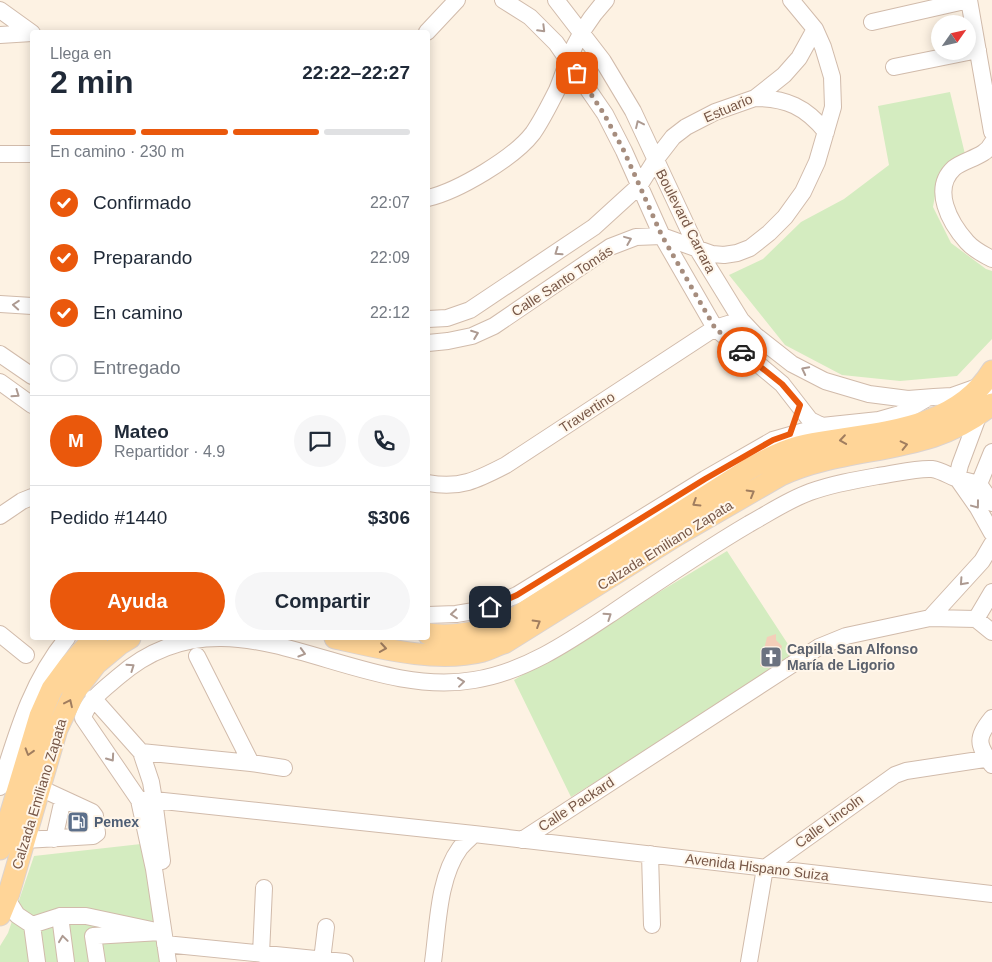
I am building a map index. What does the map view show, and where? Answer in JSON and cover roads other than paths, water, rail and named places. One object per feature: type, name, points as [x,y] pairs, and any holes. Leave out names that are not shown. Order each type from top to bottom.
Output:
[{"type":"main road","name":"Calzada Emiliano Zapata","points":[[430,634],[461,635],[488,630],[507,623],[749,469],[774,456],[804,445],[910,427],[979,395]]},
{"type":"main road","name":"Calzada Emiliano Zapata","points":[[344,640],[426,654],[454,655],[482,651],[512,638],[677,535],[781,475],[797,467],[927,439],[954,429],[979,395]]},
{"type":"main road","name":"Calzada Emiliano Zapata","points":[[0,849],[40,716],[52,689],[68,666],[94,640]]},
{"type":"main road","name":"Calzada Emiliano Zapata","points":[[3,907],[57,729],[75,691],[96,664],[127,640]]},
{"type":"street","points":[[429,30],[457,0]]},
{"type":"street","name":"Boulevard Carrara","points":[[503,0],[530,17],[556,43],[604,114],[624,151],[662,236],[715,328],[782,384],[810,420],[822,426]]},
{"type":"street","name":"Boulevard Carrara","points":[[556,0],[603,61],[633,111],[698,250],[741,320],[755,335],[792,364],[825,381],[869,394],[908,399],[979,395]]},
{"type":"street","points":[[430,198],[442,195],[466,184],[515,150],[532,134],[558,88],[568,60],[582,33],[606,0]]},
{"type":"street","points":[[698,250],[724,255],[750,248],[769,233],[784,217],[803,192],[817,162],[833,107],[832,77],[823,46],[815,29],[791,0]]},
{"type":"street","points":[[872,22],[969,0],[992,132]]},
{"type":"street","points":[[0,10],[30,32]]},
{"type":"street","name":"Estuario","points":[[656,160],[673,137],[686,127],[714,112],[754,98],[792,66],[815,29]]},
{"type":"street","points":[[0,35],[30,33]]},
{"type":"street","points":[[894,66],[978,50]]},
{"type":"street","points":[[754,98],[782,100],[795,105],[807,112],[826,132]]},
{"type":"street","points":[[992,143],[986,151],[955,168],[948,175],[944,188],[944,200],[949,215],[967,242],[978,252],[992,260]]},
{"type":"street","points":[[0,154],[30,154]]},
{"type":"street","name":"Calle Santo Tomás","points":[[430,319],[447,318],[470,310],[594,227],[639,186],[656,160]]},
{"type":"street","name":"Calle Santo Tomás","points":[[430,343],[472,336],[494,326],[610,247],[636,237],[662,236],[698,250]]},
{"type":"street","points":[[0,304],[30,306]]},
{"type":"street","name":"Travertino","points":[[430,483],[453,486],[477,480],[506,465],[715,328],[741,320]]},
{"type":"street","points":[[0,354],[30,375]]},
{"type":"street","points":[[0,365],[17,366],[30,358]]},
{"type":"street","points":[[0,382],[30,404]]},
{"type":"street","points":[[979,395],[967,447],[957,478],[978,508],[992,533]]},
{"type":"street","points":[[430,615],[456,614],[480,610],[517,595],[705,479],[773,440],[822,426],[886,418],[900,414],[928,398]]},
{"type":"street","points":[[790,434],[800,405]]},
{"type":"street","points":[[967,447],[991,454],[979,484]]},
{"type":"street","points":[[245,640],[273,644],[374,674],[435,683],[457,683],[478,680],[526,664],[580,634],[710,547],[784,504],[810,492],[860,479],[933,469],[979,484],[992,503]]},
{"type":"street","points":[[0,516],[30,498]]},
{"type":"street","points":[[930,618],[982,561],[992,544]]},
{"type":"street","points":[[986,623],[992,592]]},
{"type":"street","name":"Calle Packard","points":[[522,840],[819,647],[846,636],[930,618],[986,623]]},
{"type":"street","points":[[0,634],[26,655]]},
{"type":"street","points":[[0,787],[19,726],[39,678],[65,640]]},
{"type":"street","points":[[191,640],[175,643],[146,656],[93,698],[83,718],[146,800],[522,840]]},
{"type":"street","points":[[197,656],[252,763]]},
{"type":"street","points":[[93,698],[140,752],[151,782],[146,800],[168,944],[168,962]]},
{"type":"street","points":[[990,761],[982,749],[980,738],[982,731],[992,718]]},
{"type":"street","points":[[140,752],[284,768]]},
{"type":"street","name":"Calle Lincoln","points":[[766,868],[895,775],[906,771],[990,761]]},
{"type":"street","points":[[24,840],[93,836],[97,833],[94,813],[40,788]]},
{"type":"street","points":[[54,839],[63,799]]},
{"type":"street","points":[[433,962],[444,884],[451,864],[460,847],[474,834]]},
{"type":"street","name":"Avenida Hispano Suiza","points":[[522,840],[992,894]]},
{"type":"street","points":[[650,854],[652,926]]},
{"type":"street","points":[[749,962],[766,868]]},
{"type":"street","points":[[261,954],[264,888]]},
{"type":"street","points":[[3,907],[32,926],[37,962]]},
{"type":"street","points":[[32,926],[60,916],[86,916],[161,932],[93,936],[97,962]]},
{"type":"street","points":[[60,916],[66,962]]},
{"type":"street","points":[[322,960],[326,927]]},
{"type":"street","points":[[168,944],[345,962]]},
{"type":"street","points":[[168,944],[175,962]]},
{"type":"place","name":"Capilla San Alfonso María de Ligorio","points":[[771,657]]},
{"type":"place","name":"Pemex","points":[[78,822]]}]
